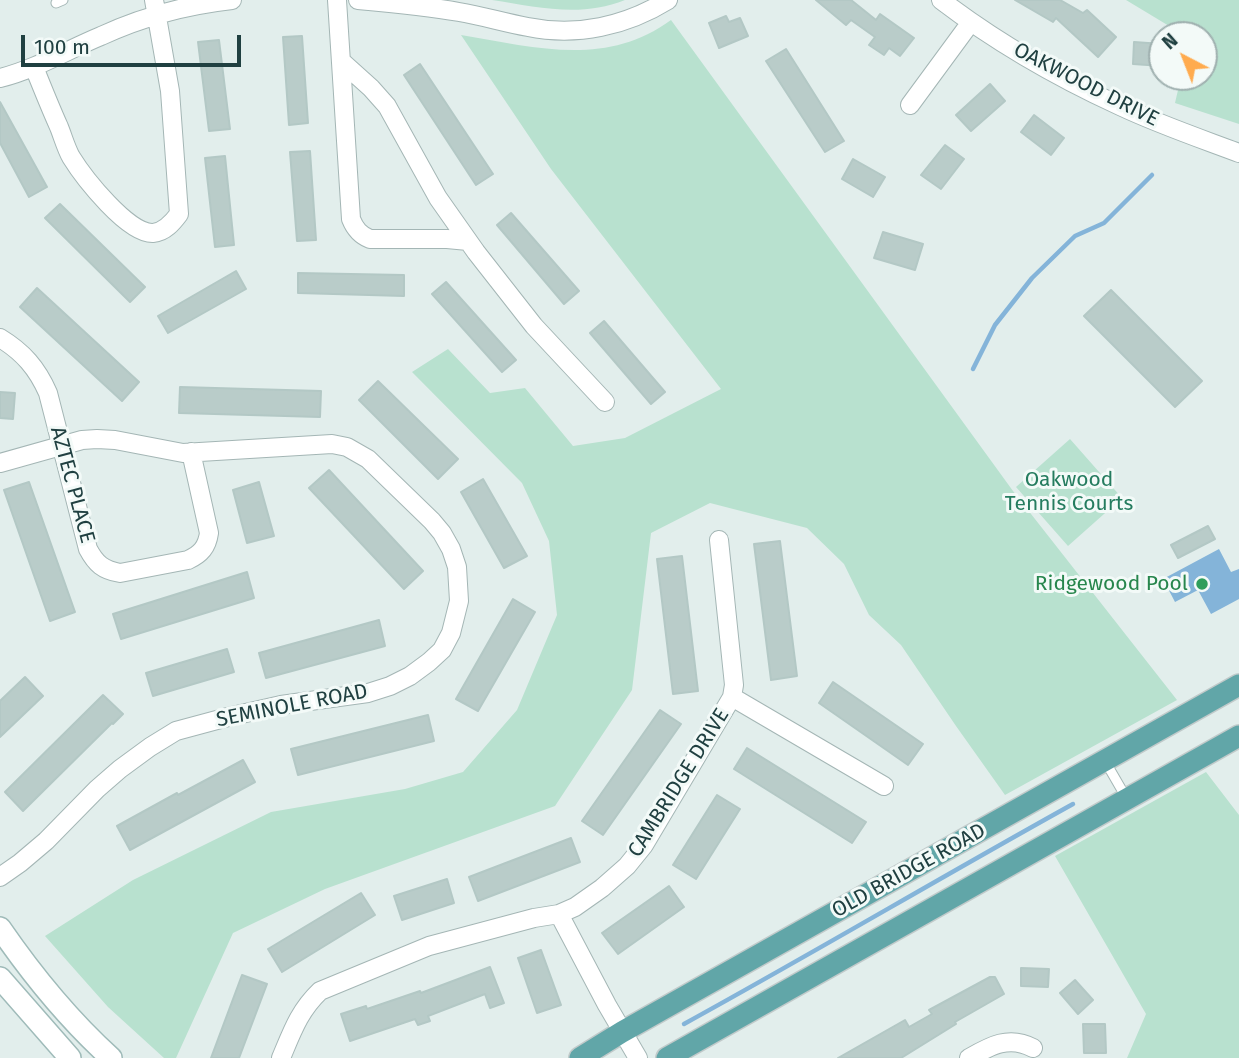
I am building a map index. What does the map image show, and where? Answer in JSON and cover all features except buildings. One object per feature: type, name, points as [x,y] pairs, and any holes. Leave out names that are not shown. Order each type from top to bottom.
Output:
[{"type":"main road","name":"OLD BRIDGE ROAD","points":[[580,1058],[1239,685]]},
{"type":"main road","name":"OLD BRIDGE ROAD","points":[[667,1058],[1239,736]]},
{"type":"street","points":[[0,78],[34,67],[155,8],[232,0]]},
{"type":"street","points":[[337,0],[351,219],[354,227],[370,239],[468,241]]},
{"type":"street","points":[[358,0],[460,12],[530,28],[570,30],[600,28],[628,20],[651,11],[668,0]]},
{"type":"street","name":"OAKWOOD DRIVE","points":[[941,0],[1009,47],[1058,75],[1120,106],[1239,153]]},
{"type":"street","points":[[34,67],[70,155],[84,176],[103,199],[134,226],[152,233],[163,230],[178,214],[170,91],[155,8]]},
{"type":"street","points":[[910,105],[971,22]]},
{"type":"street","points":[[341,61],[387,106],[438,198],[468,241],[534,326],[605,402]]},
{"type":"street","name":"AZTEC PLACE","points":[[0,338],[30,361],[48,393],[88,549],[102,568],[120,573],[188,560],[204,549],[209,533],[191,452]]},
{"type":"street","name":"SEMINOLE ROAD","points":[[0,463],[82,440],[97,439],[183,453],[332,444],[347,447],[360,454],[442,533],[457,567],[459,591],[457,615],[442,650],[410,676],[368,693],[281,705],[176,731],[120,769],[46,842],[0,877]]},
{"type":"street","name":"CAMBRIDGE DRIVE","points":[[281,1058],[299,1016],[308,1002],[320,991],[429,946],[559,914],[575,907],[602,888],[627,866],[644,845],[732,697],[734,685],[719,540]]},
{"type":"street","points":[[732,697],[884,786]]},
{"type":"street","points":[[559,914],[638,1058]]},
{"type":"street","points":[[0,928],[24,964],[54,1000],[111,1058]]},
{"type":"street","points":[[0,978],[70,1058]]},
{"type":"street","points":[[969,1058],[991,1045],[1003,1042],[1016,1042],[1033,1048]]},
{"type":"lane","points":[[1105,761],[1127,799]]},
{"type":"green space","points":[[492,0],[625,0],[592,9],[575,10]]},
{"type":"green space","points":[[1126,0],[1239,0],[1239,124],[1175,103],[1178,91],[1218,91],[1218,21],[1161,21]]},
{"type":"green space","points":[[671,20],[1013,491],[1177,700],[1005,795],[901,645],[869,615],[844,564],[807,528],[710,503],[651,533],[632,690],[555,806],[325,889],[233,933],[176,1058],[164,1058],[108,1007],[45,936],[133,880],[271,812],[405,789],[463,772],[517,710],[557,615],[549,541],[522,483],[412,372],[448,349],[490,393],[525,388],[573,446],[625,438],[721,389],[551,169],[461,35],[542,48],[595,49],[646,35]]},
{"type":"green space","name":"Oakwood Tennis Courts","points":[[1070,439],[1122,498],[1068,546],[1016,487]]},
{"type":"green space","points":[[1206,772],[1239,815],[1239,1058],[1127,1058],[1146,1014],[1055,856]]},
{"type":"water","name":"Ridgewood Pool","points":[[1219,549],[1231,572],[1239,569],[1239,599],[1211,614],[1198,590],[1175,602],[1163,579]]},
{"type":"waterway","points":[[973,369],[995,325],[1032,278],[1075,236],[1104,223],[1152,175]]},
{"type":"waterway","points":[[684,1024],[1073,804]]},
{"type":"place","name":"Ridgewood Pool","points":[[1202,584]]}]
